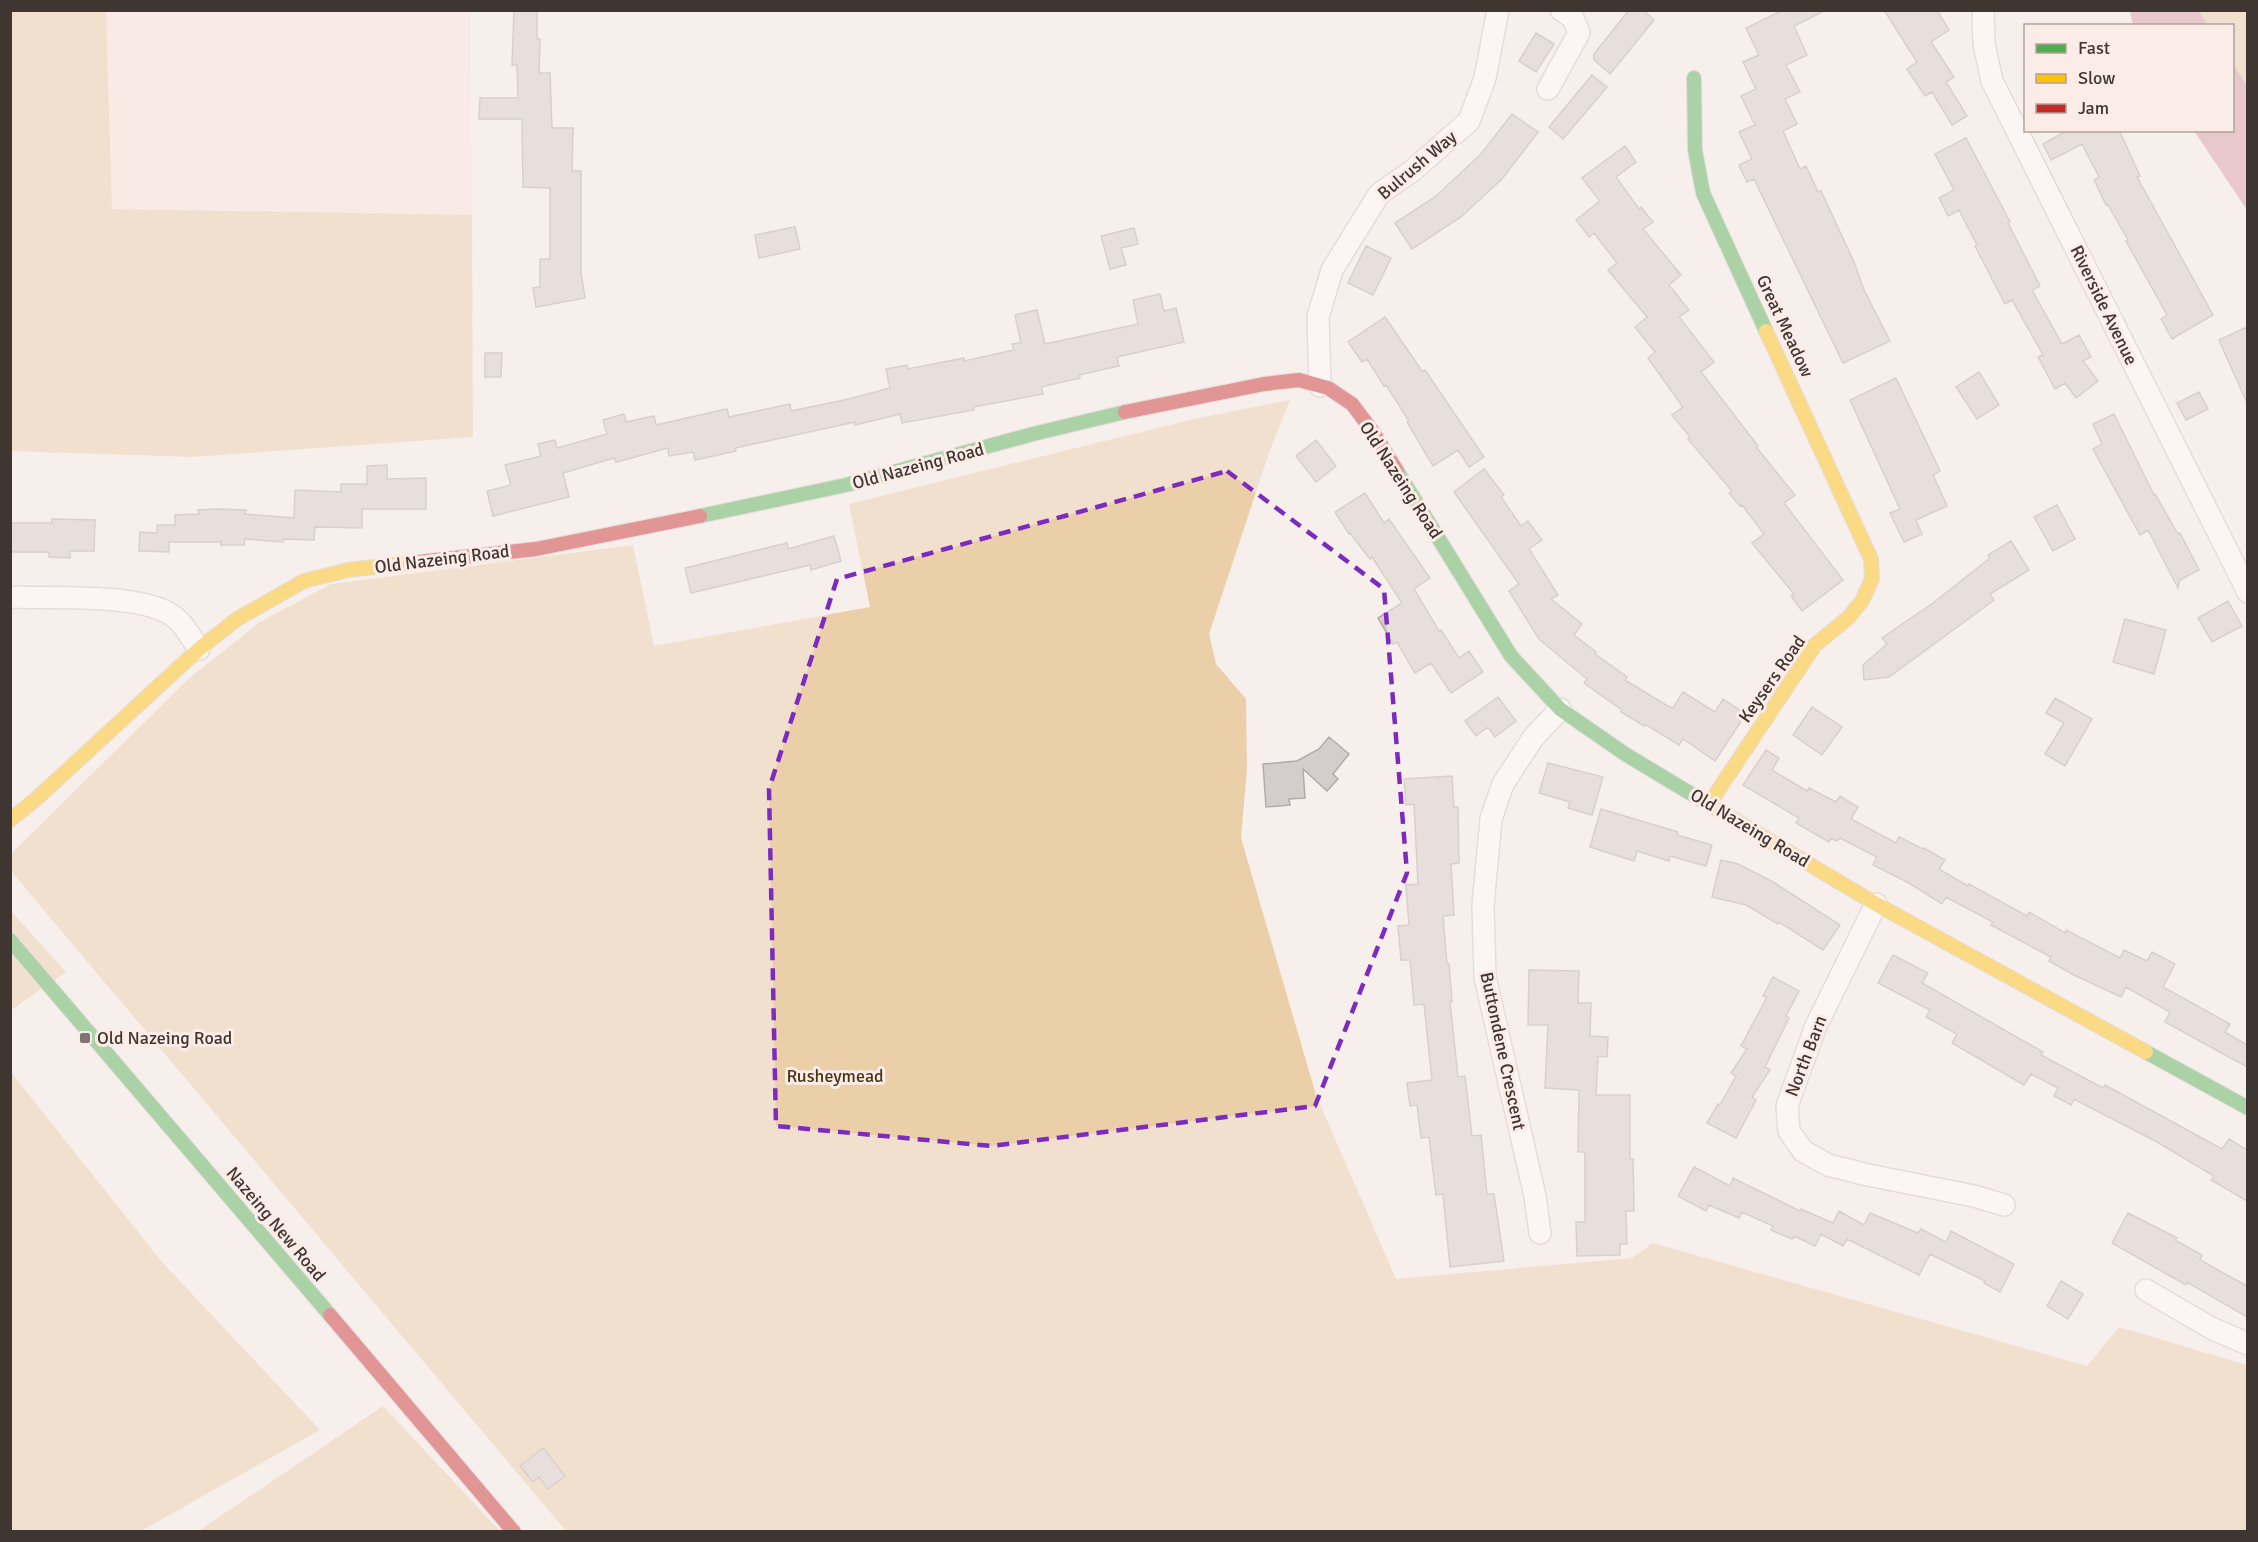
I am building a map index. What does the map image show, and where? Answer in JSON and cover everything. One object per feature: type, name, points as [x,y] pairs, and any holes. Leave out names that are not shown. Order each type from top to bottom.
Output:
[{"type":"street","name":"Bulrush Way","points":[[1320,386],[1318,317],[1332,270],[1379,194],[1412,171],[1469,121],[1485,78],[1498,10]]},
{"type":"street","points":[[1548,89],[1579,33],[1573,18],[1561,10]]},
{"type":"street","name":"Riverside Avenue","points":[[1983,10],[1984,44],[1992,81],[2247,592]]},
{"type":"street","name":"Great Meadow","points":[[1694,78],[1692,135],[1695,166],[1703,194],[1859,529],[1871,559],[1871,582]]},
{"type":"street","name":"Old Nazeing Road","points":[[10,820],[35,800],[199,649],[237,620],[304,581],[348,570],[536,549],[580,541],[846,485],[1033,434],[1158,404],[1264,384],[1299,380],[1328,388],[1352,404],[1373,432],[1511,656],[1560,709],[1625,754],[1876,904],[2247,1108]]},
{"type":"street","name":"Keysers Road","points":[[1709,804],[1815,645],[1836,628],[1861,602],[1871,582]]},
{"type":"street","points":[[10,597],[127,601],[150,605],[170,614],[184,626],[199,649]]},
{"type":"street","name":"Buttondene Crescent","points":[[1540,1233],[1535,1196],[1485,977],[1483,905],[1491,819],[1503,784],[1533,738],[1560,709]]},
{"type":"street","name":"North Barn","points":[[1876,904],[1816,1026],[1787,1106],[1789,1131],[1803,1151],[1828,1165],[1868,1176],[1974,1196],[2004,1205]]},
{"type":"street","name":"Nazeing New Road","points":[[10,940],[514,1532]]},
{"type":"street","points":[[2146,1290],[2211,1328],[2247,1344]]},
{"type":"highlighted area","points":[[1227,471],[1384,589],[1407,873],[1315,1106],[991,1146],[776,1126],[769,789],[837,579]]},
{"type":"shaded area","points":[[106,11],[470,11],[472,215],[112,209]]},
{"type":"shaded area","points":[[2130,11],[2199,11],[2207,24],[2133,24]]},
{"type":"shaded area","points":[[2234,66],[2247,85],[2247,210],[2195,132],[2234,132]]},
{"type":"green space","points":[[11,10],[106,11],[112,209],[472,215],[473,437],[192,457],[11,451]]},
{"type":"green space","points":[[2199,11],[2247,11],[2247,85],[2234,66],[2234,24],[2207,24]]},
{"type":"green space","name":"Rusheymead","points":[[1290,400],[1270,450],[1209,634],[1216,664],[1246,699],[1247,769],[1241,838],[1316,1095],[1396,1279],[1632,1258],[1653,1243],[2087,1366],[2119,1327],[2247,1365],[2247,1531],[566,1531],[11,871],[10,855],[187,680],[260,622],[331,584],[633,545],[654,646],[870,607],[849,504],[1194,419]]},
{"type":"green space","points":[[10,910],[66,972],[11,1010],[10,1010]]},
{"type":"green space","points":[[10,1071],[162,1262],[320,1430],[141,1531],[11,1531]]},
{"type":"green space","points":[[383,1406],[500,1531],[197,1532]]},
{"type":"building","points":[[514,10],[537,10],[537,39],[540,39],[539,73],[550,73],[552,128],[573,128],[572,171],[581,171],[581,273],[585,298],[536,307],[533,288],[540,287],[540,259],[550,259],[550,188],[523,187],[522,119],[479,119],[480,98],[518,98],[517,65],[512,65]]},
{"type":"building","points":[[1629,10],[1643,10],[1654,20],[1610,74],[1594,60],[1594,54]]},
{"type":"building","points":[[1783,10],[1826,10],[1794,26],[1807,55],[1786,65],[1800,92],[1785,99],[1797,124],[1783,131],[1800,169],[1806,166],[1818,192],[1821,191],[1854,262],[1864,290],[1890,341],[1843,363],[1754,179],[1747,182],[1739,165],[1752,159],[1739,132],[1755,125],[1741,96],[1756,89],[1743,62],[1759,55],[1746,28]]},
{"type":"building","points":[[1884,10],[1937,10],[1949,30],[1931,42],[1954,77],[1946,82],[1967,116],[1952,125],[1932,92],[1925,96],[1907,69],[1917,62]]},
{"type":"building","points":[[1536,33],[1554,44],[1536,72],[1519,61]]},
{"type":"building","points":[[1592,75],[1607,87],[1563,139],[1549,127]]},
{"type":"building","points":[[1512,114],[1538,132],[1502,179],[1461,217],[1412,249],[1395,223],[1435,197],[1481,154]]},
{"type":"building","points":[[2064,132],[2120,132],[2140,176],[2137,177],[2213,315],[2172,339],[2161,319],[2167,315],[2126,241],[2128,240],[2106,205],[2094,180],[2099,177],[2082,144],[2051,160],[2043,144]]},
{"type":"building","points":[[1966,138],[2040,286],[2032,290],[2062,344],[2079,335],[2091,357],[2083,361],[2098,381],[2076,398],[2065,383],[2055,389],[2038,357],[2043,355],[2012,300],[2005,304],[1959,210],[1948,216],[1939,198],[1954,190],[1935,154]]},
{"type":"building","points":[[1625,146],[1636,162],[1616,177],[1639,209],[1641,207],[1653,222],[1643,229],[1681,275],[1669,285],[1689,310],[1679,317],[1714,362],[1701,372],[1758,446],[1756,447],[1795,495],[1784,503],[1843,580],[1802,611],[1791,596],[1794,594],[1752,543],[1764,534],[1742,505],[1740,506],[1729,493],[1732,491],[1688,439],[1690,437],[1672,415],[1683,407],[1648,358],[1655,352],[1635,327],[1647,317],[1608,270],[1617,263],[1594,233],[1589,237],[1576,220],[1600,201],[1582,178]]},
{"type":"building","points":[[795,227],[800,249],[759,258],[755,235]]},
{"type":"building","points":[[1134,228],[1138,244],[1121,248],[1126,265],[1110,269],[1101,236]]},
{"type":"building","points":[[1366,246],[1391,258],[1373,295],[1348,283]]},
{"type":"building","points":[[1160,294],[1164,311],[1176,308],[1184,342],[1117,357],[1119,366],[1041,387],[1043,394],[902,423],[900,414],[855,425],[855,422],[735,448],[736,451],[695,460],[693,452],[669,456],[668,448],[616,462],[614,458],[563,473],[569,497],[493,516],[487,491],[511,485],[505,465],[541,456],[538,444],[555,440],[557,448],[607,434],[603,420],[624,414],[626,422],[654,416],[656,425],[727,409],[729,417],[790,404],[791,411],[849,399],[890,388],[886,369],[907,365],[908,369],[964,358],[964,361],[1014,350],[1012,344],[1021,343],[1015,315],[1037,310],[1045,344],[1138,324],[1133,300]]},
{"type":"building","points":[[1385,317],[1422,371],[1425,370],[1484,457],[1469,467],[1458,450],[1433,466],[1407,422],[1409,421],[1386,385],[1384,386],[1367,359],[1362,362],[1348,342]]},
{"type":"building","points":[[2247,327],[2247,403],[2219,340]]},
{"type":"building","points":[[485,353],[502,353],[501,377],[485,377]]},
{"type":"building","points":[[1979,372],[1999,405],[1977,419],[1956,387]]},
{"type":"building","points":[[1896,378],[1940,471],[1933,475],[1947,506],[1916,520],[1922,534],[1904,542],[1890,513],[1900,509],[1850,400]]},
{"type":"building","points":[[2199,392],[2208,409],[2186,420],[2177,403]]},
{"type":"building","points":[[2114,414],[2154,495],[2178,534],[2180,533],[2199,570],[2180,580],[2178,588],[2148,530],[2140,535],[2093,449],[2102,444],[2093,424]]},
{"type":"building","points":[[1316,440],[1336,466],[1316,482],[1296,456]]},
{"type":"building","points":[[387,465],[387,479],[426,478],[426,509],[362,509],[362,528],[315,527],[314,540],[283,539],[283,542],[245,539],[244,545],[221,545],[221,542],[169,542],[169,552],[139,551],[140,532],[157,533],[157,525],[175,525],[175,515],[199,514],[198,510],[217,509],[246,510],[245,514],[294,518],[295,490],[341,492],[341,484],[367,484],[367,466]]},
{"type":"building","points":[[1484,469],[1504,495],[1501,497],[1521,526],[1528,521],[1542,540],[1529,549],[1558,595],[1551,599],[1582,624],[1574,635],[1596,652],[1595,654],[1627,677],[1625,680],[1666,705],[1673,708],[1683,692],[1715,712],[1723,699],[1746,714],[1715,761],[1683,739],[1679,745],[1621,712],[1622,710],[1584,683],[1587,679],[1539,639],[1509,591],[1519,584],[1454,492]]},
{"type":"building","points":[[1365,493],[1384,523],[1389,519],[1430,578],[1414,589],[1439,631],[1441,630],[1459,658],[1469,651],[1483,672],[1451,693],[1431,663],[1415,673],[1397,642],[1393,644],[1378,618],[1402,603],[1372,557],[1370,559],[1349,534],[1335,512]]},
{"type":"building","points":[[2057,505],[2075,539],[2053,551],[2034,517]]},
{"type":"building","points":[[52,519],[95,520],[94,551],[70,551],[70,558],[49,557],[49,552],[10,552],[10,523],[52,523]]},
{"type":"building","points":[[834,536],[841,561],[811,570],[810,565],[691,593],[685,568],[787,543],[788,549]]},
{"type":"building","points":[[2011,541],[2029,570],[1990,594],[1994,600],[1889,677],[1864,680],[1863,665],[1887,644],[1882,638],[1933,603],[1990,558],[1988,555]]},
{"type":"building","points":[[2228,601],[2242,626],[2212,642],[2198,618]]},
{"type":"building","points":[[2125,619],[2166,630],[2154,674],[2113,662]]},
{"type":"building","points":[[1498,697],[1516,721],[1495,737],[1488,727],[1476,736],[1465,721]]},
{"type":"building","points":[[2055,698],[2092,719],[2065,766],[2045,754],[2064,723],[2046,713]]},
{"type":"building","points":[[1812,707],[1842,727],[1822,755],[1793,735]]},
{"type":"building","points":[[1329,737],[1349,754],[1333,774],[1338,779],[1327,791],[1303,769],[1305,798],[1289,799],[1290,805],[1266,807],[1263,764],[1297,761],[1319,749]]},
{"type":"building","points":[[1766,750],[1779,758],[1772,770],[1807,791],[1809,788],[1836,802],[1840,796],[1858,807],[1851,819],[1896,843],[1899,837],[1945,860],[1939,869],[1968,886],[1969,884],[2027,916],[2029,912],[2065,933],[2066,930],[2120,958],[2124,950],[2147,961],[2152,952],[2175,964],[2163,987],[2230,1024],[2225,1032],[2247,1045],[2247,1067],[2165,1022],[2170,1012],[2126,987],[2121,997],[2074,975],[2049,961],[2051,957],[1991,925],[1993,922],[1946,897],[1942,904],[1909,883],[1873,865],[1877,857],[1840,838],[1837,841],[1831,838],[1829,842],[1796,823],[1799,818],[1743,785]]},
{"type":"building","points":[[1548,763],[1603,777],[1592,815],[1568,808],[1570,802],[1539,793]]},
{"type":"building","points":[[1452,776],[1454,808],[1458,807],[1459,863],[1451,864],[1454,915],[1443,916],[1458,1077],[1465,1076],[1472,1136],[1481,1135],[1487,1194],[1494,1194],[1504,1261],[1450,1267],[1443,1194],[1436,1195],[1429,1137],[1421,1138],[1417,1105],[1410,1106],[1407,1083],[1432,1080],[1424,1004],[1414,1005],[1410,960],[1401,960],[1398,926],[1409,925],[1406,885],[1418,884],[1414,804],[1406,805],[1404,779]]},
{"type":"building","points":[[1601,809],[1678,832],[1677,835],[1712,845],[1706,866],[1670,856],[1669,861],[1637,851],[1634,861],[1590,847]]},
{"type":"building","points":[[1721,860],[1738,864],[1773,882],[1840,925],[1823,950],[1779,922],[1778,924],[1746,905],[1712,897]]},
{"type":"building","points":[[1893,955],[1928,973],[1922,983],[2043,1052],[2041,1055],[2103,1088],[2105,1085],[2222,1149],[2229,1139],[2247,1150],[2247,1201],[2211,1180],[2214,1176],[2157,1142],[2074,1099],[2071,1105],[2054,1096],[2058,1088],[2031,1074],[2024,1085],[1952,1043],[1957,1034],[1926,1017],[1930,1010],[1878,983]]},
{"type":"building","points":[[1529,970],[1579,971],[1578,1003],[1591,1003],[1590,1036],[1608,1037],[1607,1057],[1598,1056],[1596,1095],[1630,1095],[1630,1159],[1633,1159],[1634,1211],[1626,1211],[1627,1244],[1620,1244],[1620,1255],[1577,1256],[1576,1222],[1585,1222],[1585,1152],[1578,1152],[1579,1090],[1545,1088],[1548,1025],[1528,1025]]},
{"type":"building","points":[[1773,977],[1799,991],[1786,1016],[1789,1018],[1765,1067],[1770,1070],[1752,1097],[1756,1100],[1736,1138],[1707,1123],[1736,1076],[1731,1073],[1747,1049],[1741,1046],[1767,997],[1763,996]]},
{"type":"building","points":[[1694,1167],[1730,1186],[1733,1178],[1800,1211],[1801,1209],[1833,1223],[1839,1211],[1864,1225],[1870,1213],[1918,1233],[1921,1229],[1946,1242],[1951,1231],[2014,1264],[2000,1292],[1984,1283],[1985,1281],[1930,1254],[1919,1275],[1847,1239],[1843,1246],[1821,1234],[1815,1246],[1794,1236],[1792,1239],[1771,1230],[1773,1226],[1742,1212],[1739,1218],[1709,1205],[1706,1211],[1678,1196]]},
{"type":"building","points":[[2128,1213],[2177,1238],[2175,1240],[2202,1255],[2200,1260],[2247,1286],[2247,1317],[2187,1282],[2186,1285],[2112,1243]]},
{"type":"building","points":[[2061,1281],[2083,1294],[2068,1319],[2047,1306]]},
{"type":"building","points":[[543,1448],[565,1476],[548,1489],[539,1477],[533,1482],[520,1466]]},
{"type":"traffic: fast","points":[[1694,78],[1695,150],[1703,193],[1766,331]]},
{"type":"traffic: fast","points":[[700,516],[846,485],[1033,434],[1125,412]]},
{"type":"traffic: fast","points":[[1397,471],[1511,656],[1560,709],[1625,754],[1703,801]]},
{"type":"traffic: fast","points":[[10,940],[330,1315]]},
{"type":"traffic: fast","points":[[2146,1052],[2248,1108]]},
{"type":"traffic: slow","points":[[1709,804],[1815,645],[1848,618],[1862,601],[1872,579],[1871,559],[1766,331]]},
{"type":"traffic: slow","points":[[10,820],[35,800],[199,649],[237,619],[304,581],[348,570],[410,563]]},
{"type":"traffic: slow","points":[[1703,801],[1876,904],[2146,1052]]},
{"type":"traffic: jam","points":[[1125,412],[1264,384],[1299,380],[1328,388],[1352,404],[1373,432],[1397,471]]},
{"type":"traffic: jam","points":[[410,563],[536,549],[700,516]]},
{"type":"traffic: jam","points":[[330,1315],[514,1532]]},
{"type":"place","name":"Old Nazeing Road","points":[[85,1038]]}]
